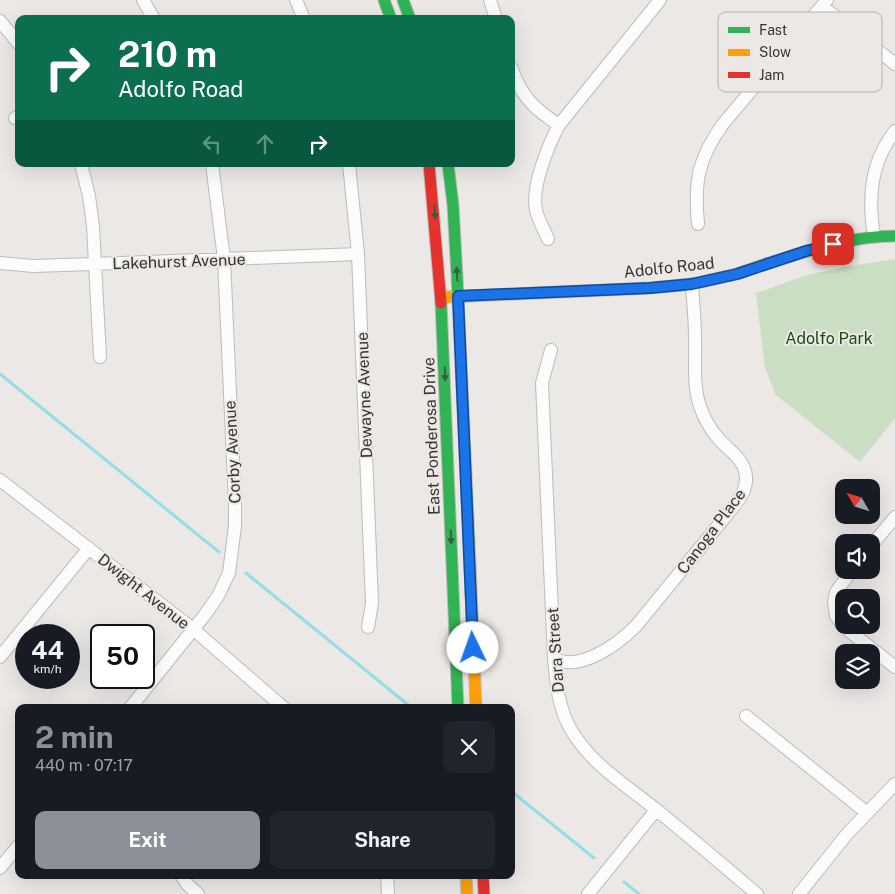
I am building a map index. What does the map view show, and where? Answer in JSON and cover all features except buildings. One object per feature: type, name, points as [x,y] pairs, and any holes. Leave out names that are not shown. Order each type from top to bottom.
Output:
[{"type":"main road","points":[[384,0],[390,15]]},
{"type":"main road","points":[[403,0],[409,15]]},
{"type":"main road","name":"East Ponderosa Drive","points":[[428,167],[433,196],[441,297],[458,704]]},
{"type":"main road","name":"East Ponderosa Drive","points":[[448,167],[453,205],[458,296],[476,704]]},
{"type":"main road","name":"Adolfo Road","points":[[441,297],[650,288],[692,284],[737,274],[806,251],[874,236],[895,236]]},
{"type":"main road","points":[[466,879],[467,894]]},
{"type":"main road","points":[[483,879],[484,894]]},
{"type":"street","points":[[143,0],[152,15]]},
{"type":"street","points":[[296,0],[302,15]]},
{"type":"street","points":[[490,0],[495,15]]},
{"type":"street","points":[[548,239],[535,208],[538,178],[546,153],[559,125],[660,0]]},
{"type":"street","points":[[824,3],[834,12]]},
{"type":"street","points":[[0,22],[15,39]]},
{"type":"street","points":[[882,53],[895,64]]},
{"type":"street","points":[[515,77],[520,89],[531,105],[559,125]]},
{"type":"street","points":[[698,224],[695,197],[703,159],[724,123],[750,92]]},
{"type":"street","points":[[874,236],[870,213],[872,184],[881,154],[895,131]]},
{"type":"street","points":[[82,167],[90,204],[100,357]]},
{"type":"street","name":"Corby Avenue","points":[[133,704],[218,596],[229,573],[235,526],[235,505],[224,259],[212,167]]},
{"type":"street","name":"Dewayne Avenue","points":[[349,167],[358,254],[372,603],[368,627]]},
{"type":"street","name":"Lakehurst Avenue","points":[[0,264],[33,266],[358,254]]},
{"type":"street","name":"Canoga Place","points":[[554,658],[560,662],[575,662],[606,650],[624,638],[641,620],[730,511],[746,487],[744,467],[711,428],[695,388],[692,284]]},
{"type":"street","name":"Dara Street","points":[[551,350],[542,383],[554,658],[558,695],[563,713],[570,728],[584,749],[608,773],[656,810],[757,894]]},
{"type":"street","name":"Dwight Avenue","points":[[0,480],[193,629],[279,704]]},
{"type":"street","points":[[880,535],[895,517]]},
{"type":"street","points":[[0,657],[89,548]]},
{"type":"street","points":[[845,579],[836,592],[835,612],[844,627],[895,667]]},
{"type":"street","points":[[746,716],[866,812]]},
{"type":"street","points":[[799,894],[866,812],[895,784]]},
{"type":"street","points":[[588,894],[656,810]]},
{"type":"street","points":[[0,868],[15,850]]},
{"type":"street","points":[[184,879],[198,894]]},
{"type":"street","points":[[387,879],[388,894]]},
{"type":"green space","name":"Adolfo Park","points":[[895,259],[895,418],[860,462],[775,394],[765,367],[756,293],[807,275]]},
{"type":"waterway","points":[[0,374],[219,552]]},
{"type":"waterway","points":[[246,573],[407,704]]},
{"type":"waterway","points":[[515,794],[594,858]]},
{"type":"waterway","points":[[624,882],[639,894]]},
{"type":"traffic: fast","points":[[384,0],[390,15]]},
{"type":"traffic: fast","points":[[403,0],[409,15]]},
{"type":"traffic: fast","points":[[448,167],[453,205],[457,276],[469,541]]},
{"type":"traffic: fast","points":[[766,264],[846,241],[895,236]]},
{"type":"traffic: fast","points":[[441,303],[458,704]]},
{"type":"traffic: slow","points":[[446,297],[650,288],[692,284],[737,274],[766,264]]},
{"type":"traffic: slow","points":[[469,541],[476,704]]},
{"type":"traffic: slow","points":[[466,879],[467,894]]},
{"type":"traffic: jam","points":[[429,167],[441,303]]},
{"type":"traffic: jam","points":[[483,879],[484,894]]},
{"type":"route","points":[[473,648],[458,296],[650,288],[692,284],[737,274],[833,244]]}]
